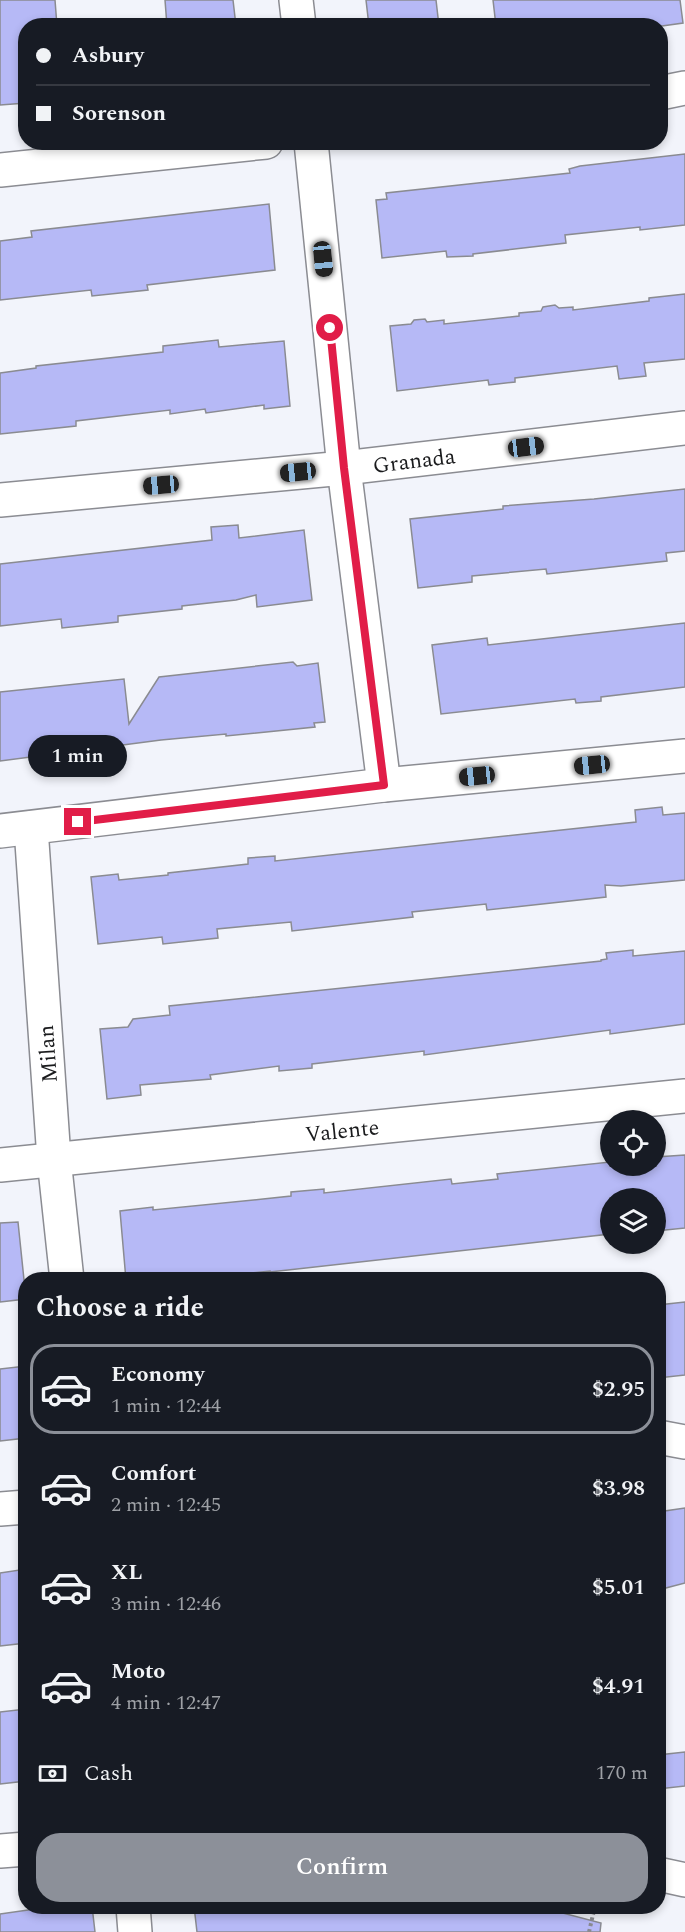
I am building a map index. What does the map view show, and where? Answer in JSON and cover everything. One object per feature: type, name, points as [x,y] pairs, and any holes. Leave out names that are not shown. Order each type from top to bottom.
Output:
[{"type":"street","points":[[296,0],[298,18]]},
{"type":"street","points":[[668,91],[685,88]]},
{"type":"street","points":[[0,170],[190,150]]},
{"type":"street","points":[[311,150],[344,468],[384,785]]},
{"type":"street","name":"Granada","points":[[0,500],[344,468],[685,428]]},
{"type":"street","points":[[16,830],[384,785],[685,756]]},
{"type":"street","name":"Milan","points":[[16,830],[66,1272]]},
{"type":"street","name":"Valente","points":[[0,1165],[685,1096]]},
{"type":"street","points":[[666,1438],[685,1442]]},
{"type":"street","points":[[0,1509],[18,1508]]},
{"type":"street","points":[[0,1851],[18,1850]]},
{"type":"street","points":[[666,1876],[685,1880]]},
{"type":"street","points":[[134,1914],[135,1932]]},
{"type":"path","points":[[589,1932],[594,1914]]},
{"type":"building","points":[[0,0],[55,0],[56,18],[18,18],[18,104],[0,105]]},
{"type":"building","points":[[165,0],[233,0],[235,18],[166,18]]},
{"type":"building","points":[[366,0],[436,0],[438,18],[368,18]]},
{"type":"building","points":[[493,0],[680,0],[683,23],[668,25],[668,18],[495,18]]},
{"type":"building","points":[[685,154],[685,225],[565,235],[566,243],[473,254],[473,256],[447,257],[446,251],[382,258],[376,200],[387,199],[386,193],[570,173],[569,169],[580,166]]},
{"type":"building","points":[[269,204],[275,270],[147,285],[148,290],[92,296],[91,290],[0,300],[0,241],[32,237],[31,231]]},
{"type":"building","points":[[685,294],[685,359],[644,363],[646,376],[619,379],[617,366],[515,378],[515,382],[489,385],[488,380],[397,391],[390,326],[411,324],[414,320],[425,319],[427,322],[444,320],[444,324],[519,316],[519,313],[541,311],[543,307],[555,305],[559,308],[573,307],[573,310],[649,301],[649,298]]},
{"type":"building","points":[[218,340],[219,347],[284,341],[290,406],[264,409],[264,405],[206,413],[205,409],[170,414],[170,410],[76,421],[76,426],[0,434],[0,373],[36,368],[36,366],[163,352],[163,346]]},
{"type":"building","points":[[685,489],[685,551],[666,553],[667,561],[547,574],[546,569],[472,576],[472,582],[418,588],[410,519],[503,509],[503,506]]},
{"type":"building","points":[[238,525],[239,538],[304,530],[312,600],[257,607],[256,595],[236,600],[182,606],[182,609],[118,616],[118,622],[62,628],[61,619],[0,626],[0,564],[212,540],[211,527]]},
{"type":"building","points":[[685,623],[685,687],[601,697],[601,701],[576,703],[575,699],[441,714],[432,645],[487,638],[488,645]]},
{"type":"building","points":[[293,662],[297,666],[318,663],[325,722],[314,723],[315,727],[161,740],[0,761],[0,692],[124,679],[129,724],[159,677]]},
{"type":"building","points":[[662,807],[663,815],[685,813],[685,880],[621,886],[605,885],[606,897],[487,910],[486,904],[412,912],[413,917],[292,931],[291,922],[217,929],[218,938],[163,944],[162,937],[98,944],[91,877],[118,874],[119,880],[248,864],[248,858],[275,856],[275,861],[636,822],[635,810]]},
{"type":"building","points":[[633,950],[633,956],[685,951],[685,1024],[610,1034],[610,1030],[424,1055],[424,1051],[312,1064],[312,1068],[279,1071],[279,1066],[210,1075],[211,1079],[140,1085],[141,1095],[107,1099],[100,1029],[128,1027],[133,1019],[170,1015],[169,1006],[601,961],[607,959],[606,953]]},
{"type":"building","points":[[685,1155],[685,1228],[666,1230],[666,1188],[600,1188],[600,1235],[270,1272],[125,1272],[120,1211],[153,1207],[153,1210],[291,1196],[291,1192],[324,1189],[324,1193],[451,1179],[452,1184],[498,1179],[497,1174],[600,1163],[600,1176],[666,1176],[666,1156]]},
{"type":"building","points":[[18,1222],[23,1272],[18,1272],[18,1300],[0,1302],[0,1223]]},
{"type":"building","points":[[685,1302],[685,1375],[666,1377],[666,1304]]},
{"type":"building","points":[[18,1367],[18,1439],[0,1441],[0,1369]]},
{"type":"building","points":[[685,1508],[685,1583],[666,1588],[666,1511]]},
{"type":"building","points":[[18,1570],[18,1644],[0,1646],[0,1573]]},
{"type":"building","points":[[18,1710],[18,1782],[0,1784],[0,1712]]},
{"type":"building","points":[[685,1752],[685,1786],[666,1788],[666,1754]]},
{"type":"building","points":[[18,1911],[18,1914],[93,1914],[95,1932],[0,1932],[0,1914]]},
{"type":"building","points":[[195,1914],[567,1914],[601,1923],[600,1932],[197,1932]]},
{"type":"route","points":[[78,822],[384,785],[344,468],[330,328]]}]
